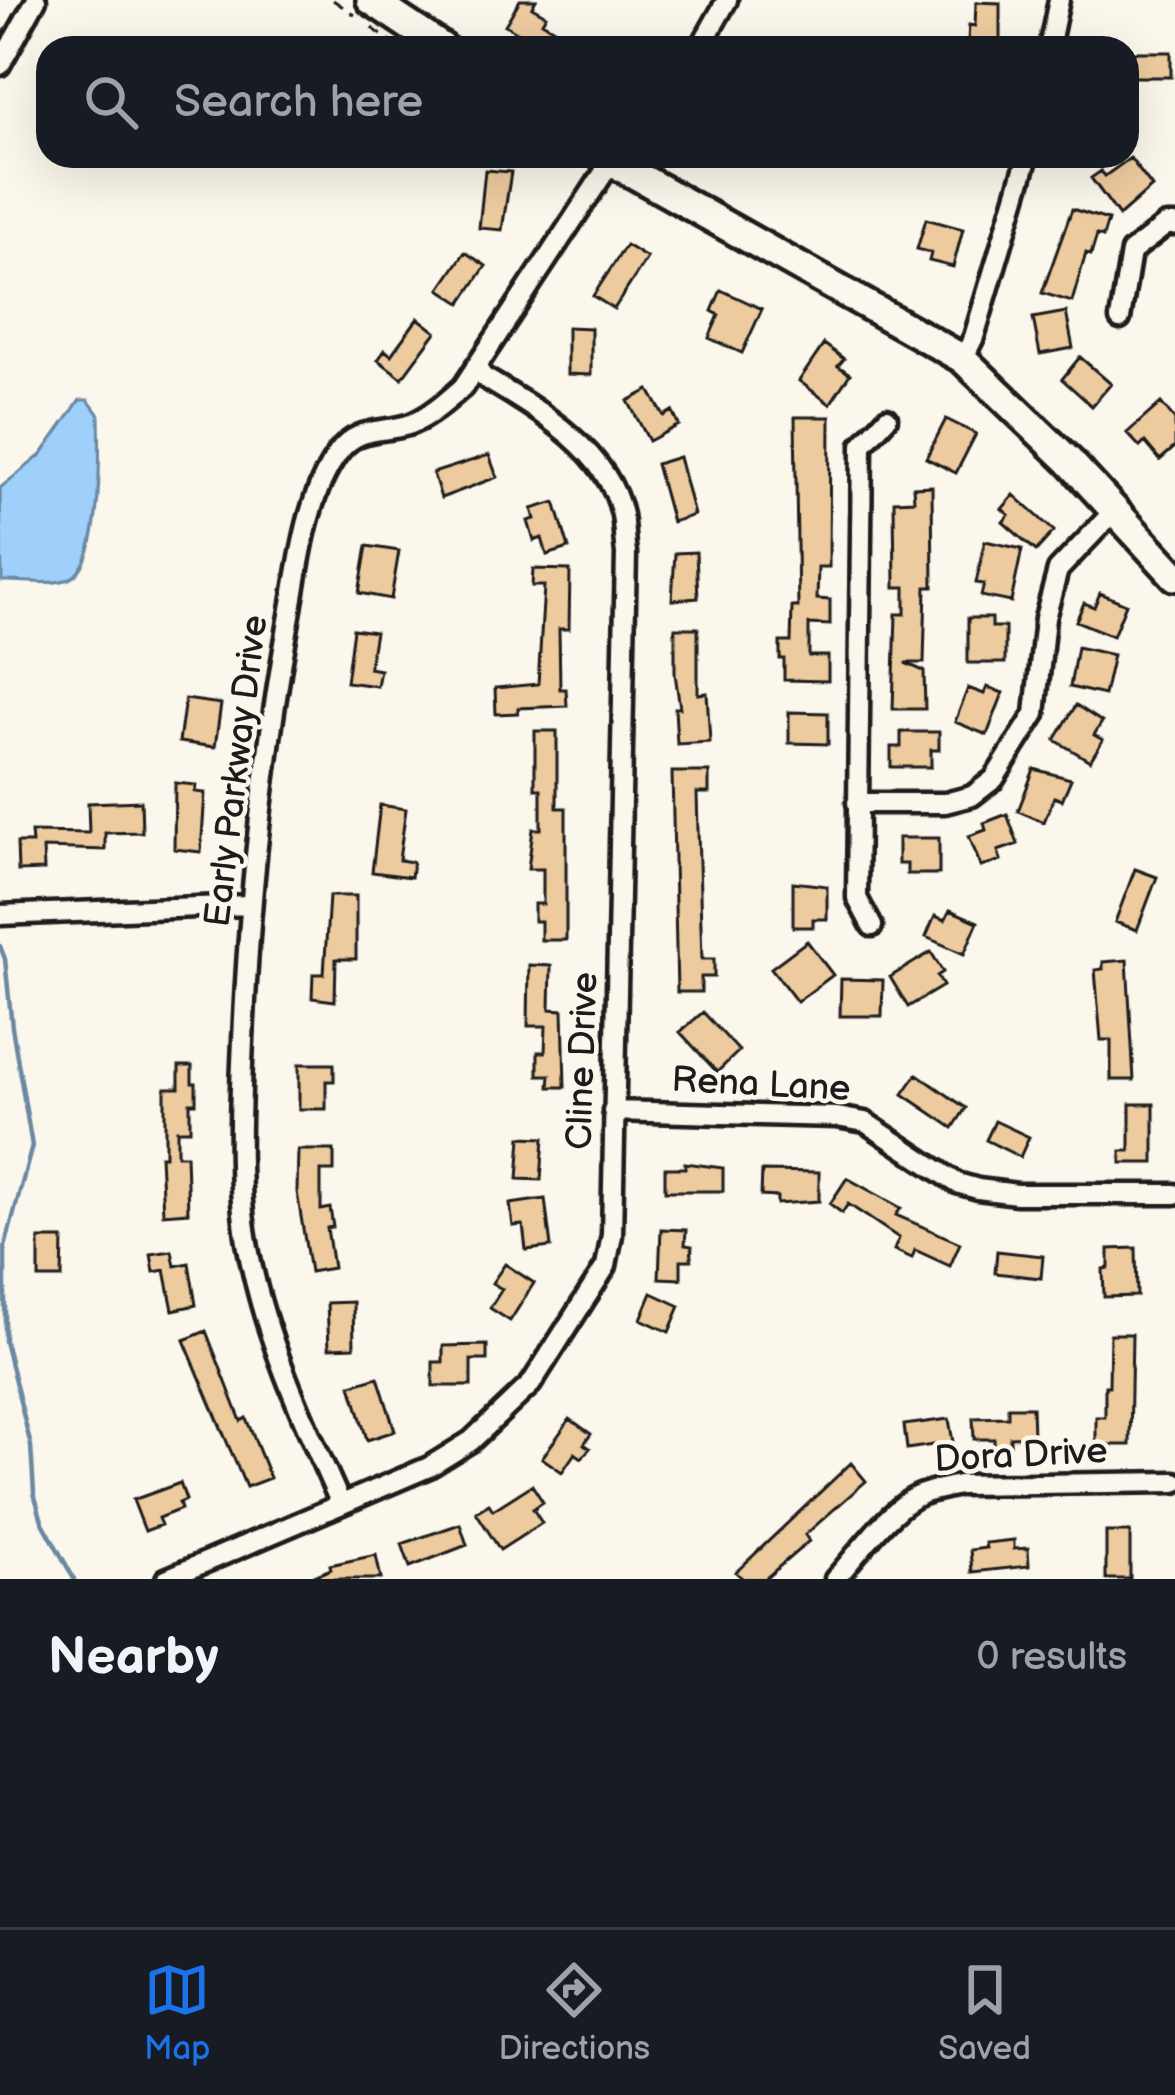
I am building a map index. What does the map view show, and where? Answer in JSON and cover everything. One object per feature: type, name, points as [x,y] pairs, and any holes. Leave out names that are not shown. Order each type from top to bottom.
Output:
[{"type":"street","points":[[0,65],[36,0]]},
{"type":"street","points":[[371,0],[424,36]]},
{"type":"street","points":[[707,36],[727,0]]},
{"type":"street","points":[[1052,36],[1059,0]]},
{"type":"street","name":"Early Parkway Drive","points":[[341,1504],[283,1365],[249,1256],[241,1190],[248,905],[268,736],[317,487],[348,440],[366,431],[410,424],[463,388],[610,168]]},
{"type":"street","points":[[634,168],[963,359],[1175,576]]},
{"type":"street","points":[[963,359],[974,337],[1024,168]]},
{"type":"street","points":[[1120,320],[1131,252],[1166,225],[1175,225]]},
{"type":"street","name":"Cline Drive","points":[[166,1579],[429,1467],[471,1441],[530,1384],[606,1266],[612,1235],[621,897],[626,553],[622,511],[598,463],[476,366]]},
{"type":"street","points":[[872,926],[856,898],[862,445],[886,418]]},
{"type":"street","points":[[857,802],[945,802],[972,796],[994,779],[1035,714],[1045,618],[1058,570],[1115,510]]},
{"type":"street","points":[[0,915],[248,905]]},
{"type":"street","name":"Rena Lane","points":[[613,1111],[837,1117],[865,1122],[957,1183],[978,1190],[1175,1194]]},
{"type":"street","name":"Dora Drive","points":[[836,1579],[915,1496],[1000,1484],[1175,1482]]},
{"type":"water","points":[[80,400],[88,400],[99,415],[97,504],[88,552],[69,579],[2,581],[0,488],[41,455]]},
{"type":"building","points":[[520,0],[536,0],[532,7],[546,15],[542,22],[561,33],[524,36],[505,25]]},
{"type":"building","points":[[976,2],[1000,3],[1000,36],[968,36],[969,25],[975,26]]},
{"type":"building","points":[[1139,52],[1171,52],[1171,77],[1139,77]]},
{"type":"building","points":[[1116,168],[1138,168],[1152,187],[1119,216],[1091,178],[1101,171],[1105,176]]},
{"type":"building","points":[[485,170],[511,172],[502,230],[479,228]]},
{"type":"building","points":[[1072,209],[1108,220],[1091,255],[1086,253],[1072,302],[1042,293]]},
{"type":"building","points":[[926,219],[963,229],[953,267],[929,261],[931,253],[917,249]]},
{"type":"building","points":[[626,245],[647,258],[614,309],[593,296]]},
{"type":"building","points":[[465,252],[486,266],[461,303],[440,289]]},
{"type":"building","points":[[721,290],[762,309],[742,353],[709,338],[719,315],[712,311]]},
{"type":"building","points":[[1066,312],[1073,348],[1040,354],[1033,318]]},
{"type":"building","points":[[418,318],[436,332],[402,378],[378,360],[385,350],[391,355]]},
{"type":"building","points":[[567,327],[591,328],[591,375],[567,374]]},
{"type":"building","points":[[824,344],[844,359],[838,366],[850,374],[830,404],[799,381]]},
{"type":"building","points":[[1080,357],[1111,384],[1092,406],[1062,379]]},
{"type":"building","points":[[649,390],[664,416],[672,411],[679,425],[649,441],[628,401]]},
{"type":"building","points":[[1161,403],[1175,420],[1175,447],[1160,460],[1145,442],[1140,447],[1127,433]]},
{"type":"building","points":[[795,417],[830,417],[829,567],[818,567],[817,599],[830,600],[830,625],[809,624],[809,656],[828,656],[828,681],[784,680],[784,659],[780,659],[780,642],[791,642],[792,607],[798,607]]},
{"type":"building","points":[[946,419],[976,434],[956,473],[926,458]]},
{"type":"building","points":[[489,455],[497,477],[441,498],[433,473]]},
{"type":"building","points":[[679,457],[694,515],[672,522],[656,464]]},
{"type":"building","points":[[932,486],[933,587],[926,587],[924,663],[905,663],[924,671],[925,709],[893,709],[896,614],[905,614],[905,587],[895,587],[894,501],[914,500],[913,487]]},
{"type":"building","points":[[1014,495],[1054,531],[1036,551],[1003,522],[1009,515],[1002,509]]},
{"type":"building","points":[[555,502],[569,548],[547,555],[542,538],[534,541],[528,521],[535,519],[532,509]]},
{"type":"building","points":[[985,541],[1022,549],[1011,602],[981,596],[984,584],[976,583]]},
{"type":"building","points":[[367,546],[399,551],[391,599],[359,593]]},
{"type":"building","points":[[696,552],[698,598],[672,600],[675,553]]},
{"type":"building","points":[[533,569],[570,570],[569,629],[559,629],[560,689],[566,689],[567,706],[496,714],[495,688],[538,684],[544,586],[532,586]]},
{"type":"building","points":[[1100,593],[1126,604],[1113,636],[1076,621],[1084,603],[1094,607]]},
{"type":"building","points":[[968,618],[992,618],[992,627],[1005,627],[1005,663],[968,663]]},
{"type":"building","points":[[675,628],[698,628],[698,694],[707,693],[710,742],[677,744],[675,708],[680,708]]},
{"type":"building","points":[[353,629],[375,632],[369,668],[380,670],[377,686],[346,682]]},
{"type":"building","points":[[1077,647],[1113,655],[1104,695],[1070,687]]},
{"type":"building","points":[[987,687],[1003,693],[987,735],[955,722],[968,688],[984,694]]},
{"type":"building","points":[[185,699],[221,704],[215,747],[179,742]]},
{"type":"building","points":[[1076,705],[1102,722],[1094,735],[1103,740],[1090,761],[1055,740]]},
{"type":"building","points":[[789,712],[828,713],[828,744],[789,743]]},
{"type":"building","points":[[535,731],[557,731],[557,808],[566,808],[566,940],[541,940],[541,921],[534,921],[534,904],[543,904],[543,869],[528,869],[533,829],[541,829]]},
{"type":"building","points":[[901,732],[939,732],[939,750],[931,750],[931,767],[891,767],[891,747],[901,747]]},
{"type":"building","points":[[1034,769],[1071,779],[1062,800],[1054,797],[1044,822],[1018,811]]},
{"type":"building","points":[[672,772],[709,772],[709,793],[697,793],[702,959],[714,959],[714,977],[701,977],[701,992],[677,992]]},
{"type":"building","points":[[175,783],[196,785],[195,792],[205,793],[201,852],[174,849]]},
{"type":"building","points":[[141,801],[142,832],[105,833],[105,850],[43,848],[44,870],[18,871],[17,843],[32,843],[31,832],[89,833],[88,803]]},
{"type":"building","points":[[380,805],[406,809],[399,860],[413,862],[411,877],[372,872]]},
{"type":"building","points":[[1007,814],[1018,844],[998,851],[1001,860],[981,867],[969,836],[986,830],[984,823]]},
{"type":"building","points":[[898,838],[939,838],[939,874],[907,874],[907,864],[898,864]]},
{"type":"building","points":[[1135,869],[1157,877],[1137,930],[1115,922]]},
{"type":"building","points":[[793,882],[827,886],[827,919],[813,919],[813,927],[793,927]]},
{"type":"building","points":[[329,896],[356,896],[356,959],[336,959],[335,1001],[312,998],[313,974],[324,974]]},
{"type":"building","points":[[950,910],[978,922],[964,954],[926,937],[935,916],[945,920]]},
{"type":"building","points":[[807,941],[833,975],[797,1002],[771,968]]},
{"type":"building","points":[[931,952],[943,972],[937,976],[943,986],[908,1007],[890,977]]},
{"type":"building","points":[[1127,960],[1134,1080],[1111,1080],[1111,1040],[1101,1040],[1095,970],[1103,969],[1103,962]]},
{"type":"building","points":[[529,965],[551,966],[550,1009],[563,1010],[565,1087],[549,1087],[550,1075],[538,1075],[538,1052],[545,1052],[546,1026],[528,1026]]},
{"type":"building","points":[[841,979],[883,980],[882,1016],[840,1016]]},
{"type":"building","points":[[703,1012],[739,1051],[717,1072],[680,1032]]},
{"type":"building","points":[[299,1064],[334,1064],[334,1081],[326,1081],[326,1109],[299,1109]]},
{"type":"building","points":[[179,1066],[192,1066],[192,1083],[196,1083],[190,1130],[177,1130],[177,1155],[186,1155],[188,1212],[163,1214],[160,1156],[165,1156],[165,1088],[179,1088]]},
{"type":"building","points":[[917,1074],[966,1108],[953,1128],[903,1094]]},
{"type":"building","points":[[1130,1104],[1154,1104],[1154,1163],[1121,1163],[1121,1151],[1130,1151]]},
{"type":"building","points":[[995,1121],[1029,1137],[1020,1157],[986,1140]]},
{"type":"building","points":[[521,1137],[544,1138],[541,1180],[518,1179]]},
{"type":"building","points":[[298,1150],[334,1150],[334,1171],[321,1171],[321,1210],[330,1208],[333,1227],[327,1228],[333,1268],[310,1272],[297,1192]]},
{"type":"building","points":[[685,1163],[723,1168],[723,1191],[665,1191],[665,1168],[685,1168]]},
{"type":"building","points":[[762,1171],[819,1172],[819,1201],[777,1204],[777,1197],[761,1196]]},
{"type":"building","points":[[847,1178],[901,1208],[896,1215],[960,1243],[950,1266],[915,1250],[912,1258],[894,1250],[899,1238],[848,1204],[842,1213],[830,1204]]},
{"type":"building","points":[[545,1199],[551,1247],[526,1250],[523,1225],[513,1226],[510,1204]]},
{"type":"building","points":[[661,1229],[686,1230],[691,1260],[681,1260],[681,1279],[659,1278]]},
{"type":"building","points":[[39,1239],[63,1239],[62,1278],[39,1278]]},
{"type":"building","points":[[1136,1248],[1137,1296],[1104,1297],[1103,1269],[1109,1268],[1109,1249]]},
{"type":"building","points":[[172,1251],[175,1266],[189,1263],[196,1305],[173,1310],[165,1270],[154,1272],[151,1254]]},
{"type":"building","points":[[997,1251],[1043,1256],[1041,1278],[995,1273]]},
{"type":"building","points":[[505,1264],[534,1283],[510,1321],[490,1308],[502,1289],[492,1283]]},
{"type":"building","points":[[652,1293],[680,1306],[669,1332],[641,1319]]},
{"type":"building","points":[[353,1302],[354,1347],[329,1348],[327,1303]]},
{"type":"building","points":[[206,1331],[241,1421],[246,1418],[270,1478],[246,1487],[184,1340]]},
{"type":"building","points":[[1110,1334],[1132,1334],[1130,1445],[1096,1445],[1096,1417],[1105,1417],[1105,1386],[1109,1386]]},
{"type":"building","points":[[487,1345],[487,1360],[471,1360],[471,1386],[433,1386],[433,1362],[443,1362],[443,1346]]},
{"type":"building","points":[[378,1377],[395,1431],[367,1440],[351,1385]]},
{"type":"building","points":[[1008,1407],[1032,1407],[1033,1436],[1010,1437],[1010,1444],[994,1445],[994,1439],[974,1439],[973,1418],[1008,1417]]},
{"type":"building","points":[[570,1419],[591,1434],[584,1444],[590,1448],[582,1458],[575,1453],[562,1472],[542,1458]]},
{"type":"building","points":[[949,1419],[953,1442],[907,1449],[904,1425]]},
{"type":"building","points":[[851,1463],[866,1481],[805,1535],[809,1541],[765,1579],[743,1579],[736,1572]]},
{"type":"building","points":[[180,1483],[186,1500],[179,1503],[181,1509],[158,1518],[161,1525],[145,1531],[133,1500]]},
{"type":"building","points":[[532,1485],[543,1502],[533,1509],[542,1523],[500,1550],[476,1512],[489,1504],[493,1510]]},
{"type":"building","points":[[460,1524],[467,1545],[410,1567],[402,1544]]},
{"type":"building","points":[[1106,1532],[1130,1532],[1130,1579],[1106,1579]]},
{"type":"building","points":[[1014,1540],[1014,1549],[1028,1548],[1029,1566],[972,1572],[970,1550]]},
{"type":"building","points":[[376,1555],[381,1579],[307,1579],[331,1569],[330,1565]]},
{"type":"waterway","points":[[0,946],[32,1146],[5,1247],[5,1341],[31,1446],[34,1493],[42,1521],[74,1579]]}]
